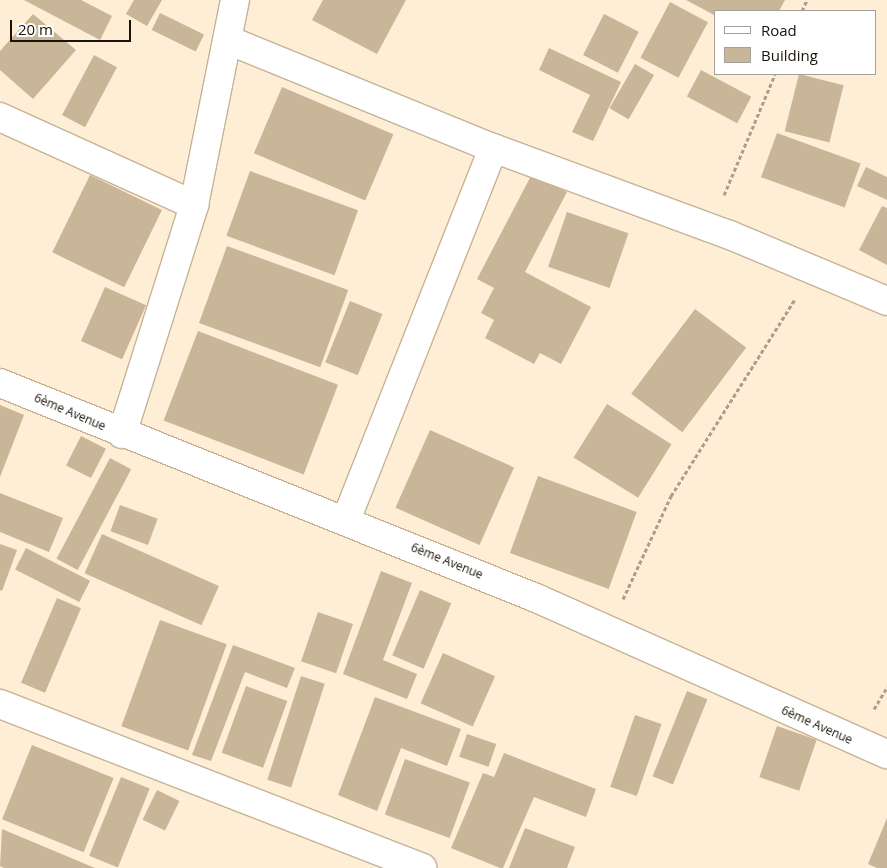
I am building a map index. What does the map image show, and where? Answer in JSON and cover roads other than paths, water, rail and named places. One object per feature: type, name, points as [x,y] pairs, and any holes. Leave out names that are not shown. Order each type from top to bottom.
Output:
[{"type":"street","points":[[122,434],[194,205],[235,0]]},
{"type":"street","points":[[228,40],[493,148],[710,228],[887,301]]},
{"type":"street","points":[[0,117],[194,205]]},
{"type":"street","points":[[346,520],[493,148]]},
{"type":"street","name":"6ème Avenue","points":[[0,383],[122,434],[346,520],[536,598],[608,632],[887,754]]},
{"type":"street","points":[[0,704],[422,868]]}]
